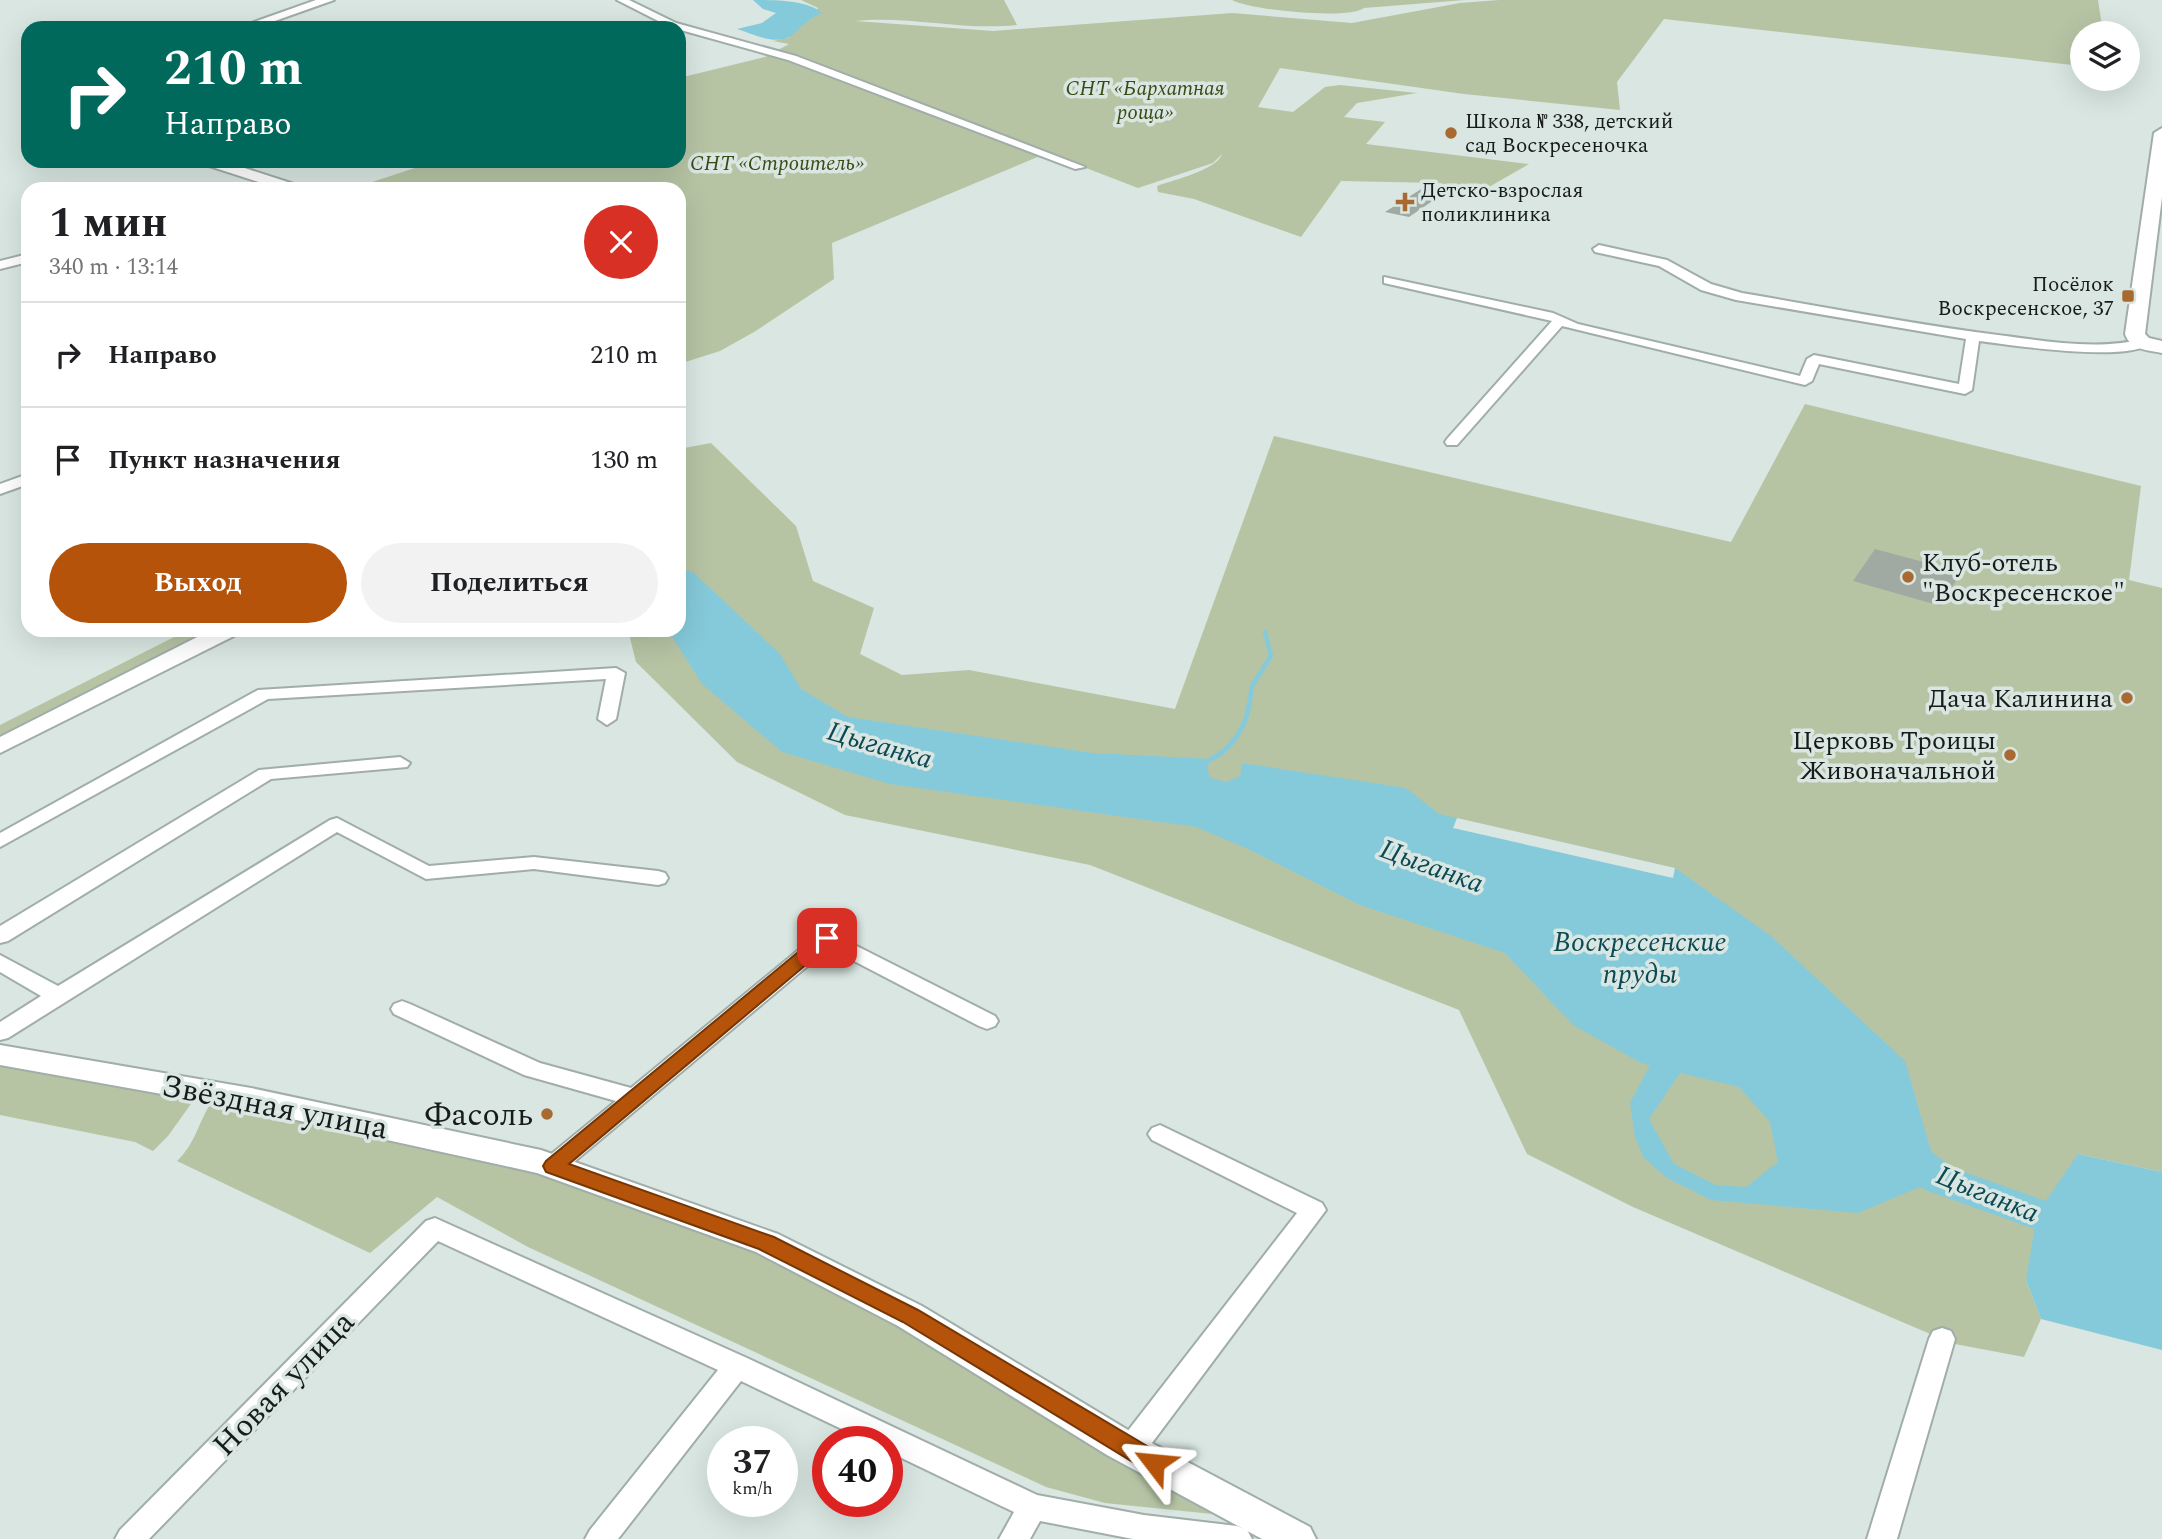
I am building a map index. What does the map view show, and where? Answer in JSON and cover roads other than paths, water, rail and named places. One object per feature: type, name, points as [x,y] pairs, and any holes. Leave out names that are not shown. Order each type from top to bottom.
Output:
[{"type":"main road","points":[[2152,345],[2136,339],[2136,325],[2162,133]]},
{"type":"street","points":[[264,21],[328,0]]},
{"type":"street","points":[[622,0],[663,21]]},
{"type":"street","points":[[686,29],[792,58],[1079,167]]},
{"type":"street","points":[[230,168],[273,182]]},
{"type":"street","points":[[1599,249],[1663,263],[1706,286],[1741,297],[1973,336],[2088,348],[2152,345]]},
{"type":"street","points":[[0,265],[21,260]]},
{"type":"street","points":[[1389,280],[1805,381],[1815,359],[1965,390],[1973,336]]},
{"type":"street","points":[[1452,442],[1560,320]]},
{"type":"street","points":[[0,489],[21,482]]},
{"type":"street","points":[[0,746],[214,637]]},
{"type":"street","points":[[0,841],[264,694],[616,673],[607,719]]},
{"type":"street","points":[[0,936],[266,774],[400,763]]},
{"type":"street","points":[[0,1032],[337,824],[426,873],[534,863],[658,878]]},
{"type":"street","points":[[553,1166],[827,938],[986,1021]]},
{"type":"street","points":[[0,962],[58,996]]},
{"type":"street","points":[[402,1009],[532,1069],[635,1098]]},
{"type":"street","name":"Звёздная улица","points":[[0,1055],[251,1099],[553,1166],[767,1243],[910,1316],[1130,1450],[1297,1539]]},
{"type":"street","points":[[1130,1450],[1313,1210],[1160,1134]]},
{"type":"street","name":"Новая улица","points":[[131,1539],[435,1228],[737,1366]]},
{"type":"street","points":[[1882,1539],[1942,1339]]},
{"type":"street","points":[[600,1539],[737,1366],[1033,1507],[1144,1528],[1237,1539]]},
{"type":"street","points":[[1014,1539],[1033,1507]]},
{"type":"water","points":[[753,0],[800,3],[822,13],[809,20],[791,36],[772,39],[737,29],[762,23],[776,13],[763,9]]},
{"type":"water","name":"Воскресенские пруды","points":[[686,570],[693,572],[780,654],[801,689],[848,717],[1093,753],[1211,759],[1207,768],[1210,778],[1227,782],[1240,776],[1242,763],[1406,788],[1439,814],[1675,868],[1771,936],[1905,1061],[1939,1179],[1858,1213],[1711,1200],[1667,1178],[1644,1158],[1635,1137],[1630,1103],[1650,1065],[1641,1063],[1573,1025],[1505,953],[1360,905],[1248,849],[1196,827],[890,784],[782,752],[702,684],[672,637],[686,637]],"holes":[[[1680,1073],[1739,1087],[1770,1122],[1778,1162],[1746,1187],[1716,1185],[1674,1164],[1649,1119]]]},
{"type":"water","points":[[2078,1154],[2162,1172],[2162,1350],[2041,1319],[2026,1280],[2037,1214]]},
{"type":"waterway","points":[[1249,707],[1252,686],[1271,656],[1265,632]]},
{"type":"waterway","points":[[1211,759],[1225,750],[1236,737],[1245,721],[1249,705]]},
{"type":"waterway","name":"Цыганка","points":[[1907,1154],[1939,1179],[2076,1228]]},
{"type":"place","name":"Школа № 338, детский сад Воскресеночка","points":[[1451,133]]},
{"type":"place","name":"Детско-взрослая поликлиника","points":[[1405,202]]},
{"type":"place","name":"Посёлок Воскресенское, 37","points":[[2128,296]]},
{"type":"place","name":"Клуб-отель \"Воскресенское\"","points":[[1908,577]]},
{"type":"place","name":"Дача Калинина","points":[[2127,698]]},
{"type":"place","name":"Церковь Троицы Живоначальной","points":[[2010,755]]},
{"type":"place","name":"Фасоль","points":[[547,1114]]},
{"type":"park label","name":"СНТ «Бархатная роща»","points":[[1145,100]]},
{"type":"park label","name":"СНТ «Строитель»","points":[[777,163]]}]
